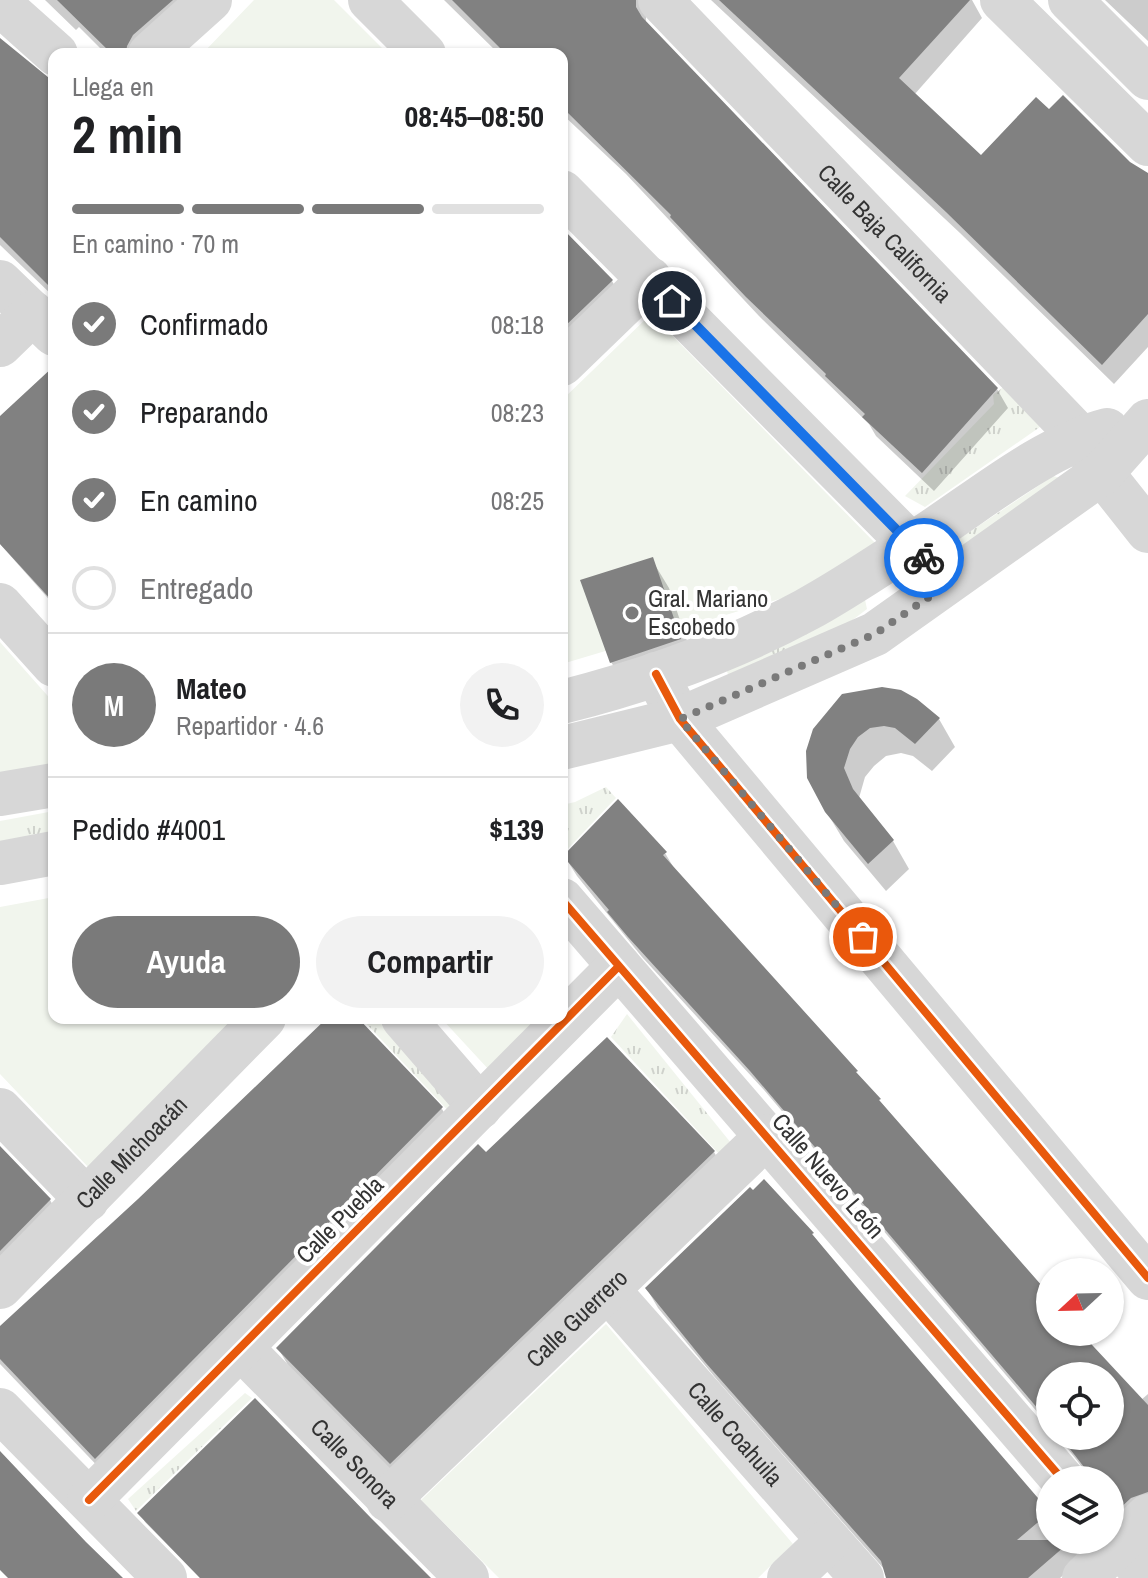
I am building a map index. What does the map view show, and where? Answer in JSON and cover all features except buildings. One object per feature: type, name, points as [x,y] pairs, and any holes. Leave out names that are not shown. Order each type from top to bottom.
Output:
[{"type":"street","points":[[157,48],[210,0]]},
{"type":"street","points":[[370,0],[418,48]]},
{"type":"street","name":"Calle Baja California","points":[[660,0],[1080,437],[1102,473],[1148,531]]},
{"type":"street","points":[[1002,0],[1148,144]]},
{"type":"street","points":[[1070,0],[1148,78]]},
{"type":"street","points":[[0,4],[49,48]]},
{"type":"street","points":[[568,198],[948,584]]},
{"type":"street","points":[[568,358],[650,279]]},
{"type":"street","points":[[0,282],[43,323],[0,345]]},
{"type":"street","points":[[568,700],[656,674],[806,610],[912,545],[1050,453],[1080,437],[1148,421]]},
{"type":"street","points":[[568,747],[680,719],[875,634],[1102,473],[1148,421]]},
{"type":"street","points":[[0,605],[48,658]]},
{"type":"street","points":[[656,674],[680,719],[1148,1278]]},
{"type":"street","points":[[0,794],[48,786]]},
{"type":"street","points":[[0,863],[48,854]]},
{"type":"street","name":"Calle Nuevo León","points":[[568,907],[1051,1466]]},
{"type":"street","name":"Calle Puebla","points":[[568,1018],[619,966]]},
{"type":"street","name":"Calle Michoacán","points":[[0,1287],[258,1024]]},
{"type":"street","points":[[408,1024],[480,1107]]},
{"type":"street","name":"Calle Puebla","points":[[89,1500],[562,1024]]},
{"type":"street","points":[[0,1110],[87,1200]]},
{"type":"street","name":"Calle Guerrero","points":[[388,1500],[767,1136]]},
{"type":"street","name":"Calle Coahuila","points":[[608,1290],[862,1578]]},
{"type":"street","name":"Calle Sonora","points":[[241,1348],[467,1578]]},
{"type":"street","points":[[0,1410],[165,1578]]},
{"type":"street","points":[[1084,1578],[1125,1532],[1148,1578]]},
{"type":"street","points":[[789,1578],[828,1541]]},
{"type":"green space","points":[[254,0],[334,0],[382,48],[208,48]]},
{"type":"green space","points":[[651,314],[878,546],[816,588],[568,662],[568,394]]},
{"type":"green space","points":[[1011,381],[1050,420],[925,507],[905,496],[994,404],[993,395]]},
{"type":"green space","points":[[1053,476],[1072,481],[958,560],[944,549]]},
{"type":"green space","points":[[864,595],[867,609],[833,635],[729,677],[725,666]]},
{"type":"green space","points":[[0,642],[48,696],[48,769],[0,779]]},
{"type":"green space","points":[[606,787],[616,798],[568,849],[568,804]]},
{"type":"green space","points":[[48,812],[48,839],[0,849],[0,821]]},
{"type":"green space","points":[[48,898],[48,1024],[240,1024],[89,1168],[0,1074],[0,907]]},
{"type":"green space","points":[[627,1014],[731,1143],[720,1155],[611,1037]]},
{"type":"green space","points":[[367,1024],[400,1024],[469,1106],[456,1119]]},
{"type":"green space","points":[[447,1024],[535,1024],[490,1071]]},
{"type":"green space","points":[[606,1324],[793,1544],[758,1578],[499,1578],[421,1500]]},
{"type":"green space","points":[[245,1393],[252,1398],[136,1511],[128,1499]]},
{"type":"cycle path","points":[[656,674],[680,719],[1148,1278]]},
{"type":"cycle path","points":[[568,907],[1051,1466]]},
{"type":"cycle path","points":[[568,1017],[619,966]]},
{"type":"cycle path","points":[[89,1500],[561,1024]]},
{"type":"way so far","points":[[863,937],[680,719],[875,634],[948,584],[924,558]]},
{"type":"place","name":"Gral. Mariano Escobedo","points":[[632,613]]},
{"type":"route","points":[[672,301],[924,558]]}]
